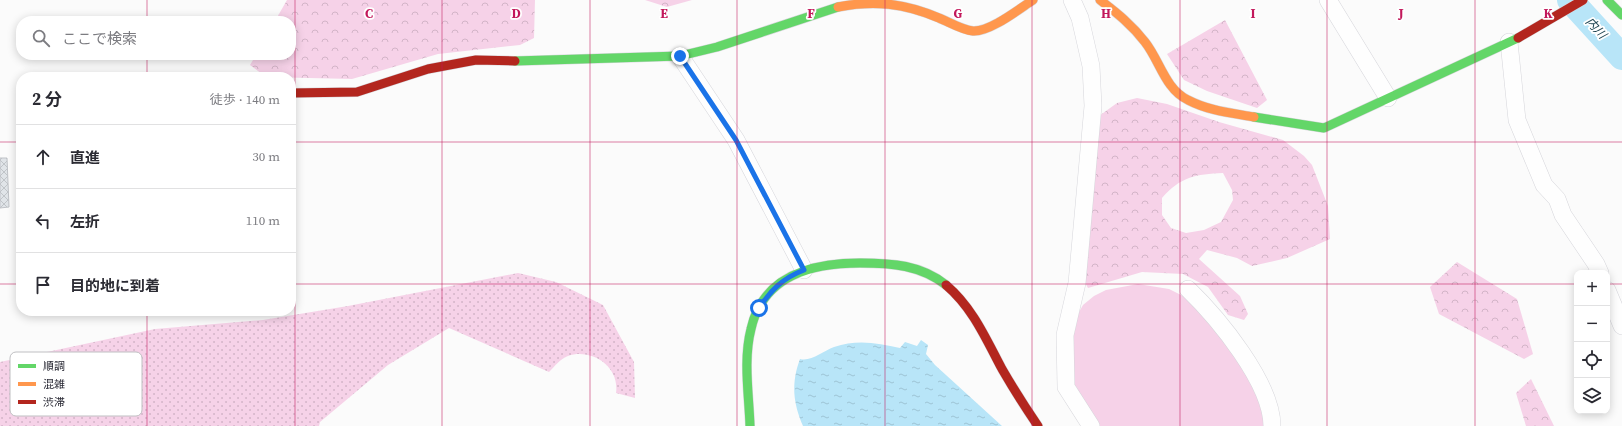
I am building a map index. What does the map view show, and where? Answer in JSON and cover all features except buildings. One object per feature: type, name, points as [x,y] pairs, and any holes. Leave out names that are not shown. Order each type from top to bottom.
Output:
[{"type":"street","points":[[296,92],[357,92],[428,69],[476,60],[517,61],[680,56],[717,47],[856,2],[894,2],[923,11],[955,25],[974,31],[990,27],[1033,0]]},
{"type":"street","points":[[1072,0],[1080,18],[1091,66],[1093,106],[1077,283],[1065,335],[1066,387],[1091,426]]},
{"type":"street","points":[[1100,0],[1124,18],[1146,43],[1168,83],[1187,100],[1217,111],[1324,128],[1535,30],[1583,0]]},
{"type":"street","points":[[1328,0],[1388,98]]},
{"type":"street","points":[[1607,0],[1622,15]]},
{"type":"street","points":[[1508,42],[1517,120],[1544,185],[1557,199],[1563,215],[1599,270]]},
{"type":"street","points":[[680,56],[736,140],[804,270]]},
{"type":"street","points":[[750,426],[749,359],[752,322],[759,308],[778,284],[790,275],[804,270],[838,265],[890,264],[921,270],[938,279],[965,302],[1020,400],[1038,426]]},
{"type":"street","points":[[1188,289],[1207,307],[1252,369],[1267,397],[1272,416],[1272,426]]},
{"type":"street","points":[[1610,297],[1622,326]]},
{"type":"green space","points":[[287,0],[535,0],[534,38],[520,45],[438,54],[352,79],[296,78],[296,72],[259,72],[250,65],[253,60],[296,60],[296,16],[278,16]]},
{"type":"green space","points":[[645,0],[692,0],[667,7]]},
{"type":"green space","points":[[1225,20],[1267,100],[1257,108],[1207,91],[1184,80],[1167,54]]},
{"type":"green space","points":[[1137,98],[1167,104],[1219,122],[1283,140],[1304,156],[1312,165],[1328,206],[1330,239],[1287,258],[1252,266],[1237,258],[1207,250],[1199,259],[1240,296],[1248,314],[1244,320],[1228,315],[1208,287],[1183,274],[1142,272],[1088,288],[1082,277],[1099,116],[1117,103]],"holes":[[[1223,173],[1232,190],[1233,200],[1221,222],[1204,230],[1186,233],[1171,228],[1162,215],[1162,198],[1175,185],[1189,178],[1205,174]]]},
{"type":"green space","points":[[1457,262],[1517,299],[1533,354],[1524,359],[1439,314],[1430,287]]},
{"type":"green space","points":[[518,273],[556,282],[603,305],[634,362],[635,398],[616,393],[616,383],[609,367],[594,357],[577,354],[565,357],[549,372],[449,328],[388,365],[320,422],[319,426],[0,426],[0,362],[10,360],[10,416],[142,416],[142,352],[47,352],[155,329],[263,320],[296,316],[296,315]]},
{"type":"green space","points":[[1138,284],[1169,289],[1183,296],[1200,310],[1224,341],[1262,398],[1267,426],[1096,426],[1070,384],[1075,319],[1083,305],[1094,296],[1106,290]]},
{"type":"green space","points":[[1531,379],[1554,426],[1526,426],[1516,393]]},
{"type":"water","points":[[921,340],[928,345],[926,354],[935,365],[1002,426],[803,426],[797,409],[794,393],[795,376],[800,359],[808,359],[834,347],[851,343],[876,343],[900,348],[905,342],[917,346]]},
{"type":"waterway","name":"内川","points":[[1570,0],[1622,57]]},
{"type":"traffic: fast","points":[[1607,0],[1622,15]]},
{"type":"traffic: fast","points":[[515,61],[680,56],[717,47],[838,7]]},
{"type":"traffic: fast","points":[[1254,117],[1324,128],[1518,38]]},
{"type":"traffic: fast","points":[[750,426],[747,353],[751,329],[757,311],[766,296],[778,284],[792,276],[808,270],[824,266],[860,263],[906,266],[927,273],[946,285]]},
{"type":"traffic: slow","points":[[838,7],[877,3],[901,6],[926,13],[960,28],[973,31],[988,28],[996,24],[1033,0]]},
{"type":"traffic: slow","points":[[1100,0],[1135,30],[1150,49],[1168,82],[1180,95],[1204,107],[1254,117]]},
{"type":"traffic: jam","points":[[1518,38],[1583,0]]},
{"type":"traffic: jam","points":[[296,93],[357,92],[428,69],[476,60],[515,61]]},
{"type":"traffic: jam","points":[[946,285],[956,294],[978,324],[1006,376],[1038,426]]},
{"type":"route","points":[[680,56],[736,140],[804,270],[790,275],[778,284],[759,308]]}]
